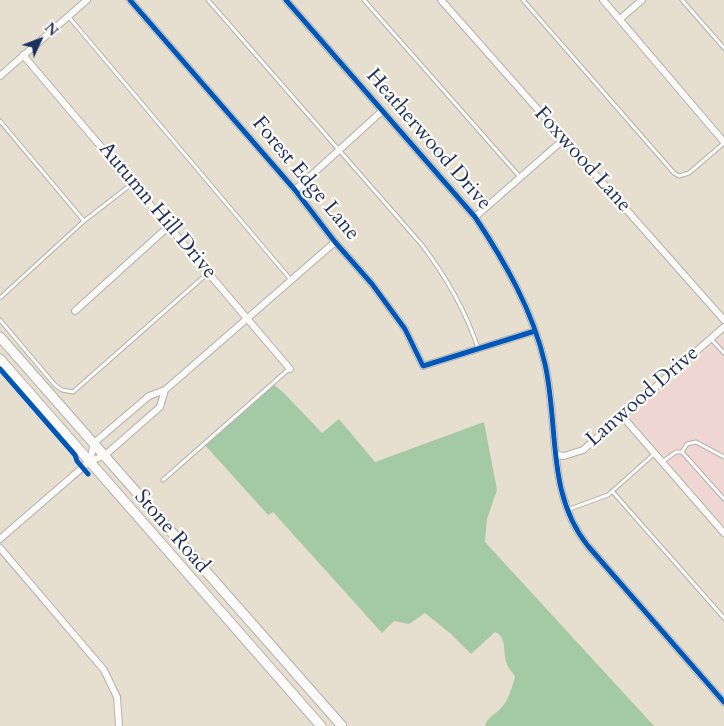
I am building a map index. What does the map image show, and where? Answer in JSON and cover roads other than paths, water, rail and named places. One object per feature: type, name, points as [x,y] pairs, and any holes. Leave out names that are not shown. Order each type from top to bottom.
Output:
[{"type":"main road","name":"Stone Road","points":[[0,337],[342,726]]},
{"type":"main road","name":"Stone Road","points":[[0,360],[321,726]]},
{"type":"main road","points":[[192,579],[204,569]]},
{"type":"street","points":[[0,76],[86,0]]},
{"type":"street","name":"Forest Edge Lane","points":[[130,0],[295,190],[394,313],[423,366],[478,348]]},
{"type":"street","name":"Heatherwood Drive","points":[[286,0],[381,112],[475,217],[514,281],[535,331],[545,362],[551,393],[557,475],[566,510],[588,546],[724,702]]},
{"type":"street","name":"Foxwood Lane","points":[[441,0],[724,320]]},
{"type":"street","points":[[603,0],[724,142]]},
{"type":"street","points":[[620,19],[642,0]]},
{"type":"street","name":"Autumn Hill Drive","points":[[23,55],[248,317],[290,369]]},
{"type":"street","points":[[295,190],[381,112]]},
{"type":"street","points":[[475,217],[563,140]]},
{"type":"street","points":[[75,311],[169,226]]},
{"type":"street","points":[[90,461],[94,444],[149,396],[165,390],[335,242]]},
{"type":"street","name":"Lanwood Drive","points":[[557,455],[564,456],[583,450],[724,327]]},
{"type":"street","points":[[478,348],[535,331]]},
{"type":"street","points":[[0,539],[90,461],[104,456],[160,407],[165,390]]},
{"type":"street","points":[[623,417],[724,533]]},
{"type":"street","points":[[0,548],[104,670],[117,697],[119,726]]},
{"type":"lane","points":[[208,0],[410,230],[438,266],[463,308],[478,348]]},
{"type":"lane","points":[[364,0],[520,177]]},
{"type":"lane","points":[[523,0],[679,176],[689,173],[724,142]]},
{"type":"lane","points":[[682,0],[724,48]]},
{"type":"lane","points":[[68,16],[291,280]]},
{"type":"lane","points":[[0,121],[84,221]]},
{"type":"lane","points":[[0,298],[84,221],[133,183]]},
{"type":"lane","points":[[0,320],[55,385],[68,392],[73,392],[209,272]]},
{"type":"lane","points":[[710,339],[724,353]]},
{"type":"lane","points":[[163,480],[290,369]]},
{"type":"lane","points":[[682,452],[687,444],[696,442],[724,457]]},
{"type":"lane","points":[[662,462],[676,452],[682,452],[724,499]]},
{"type":"lane","points":[[566,510],[591,503],[612,491],[654,454]]},
{"type":"lane","points":[[612,491],[724,618]]}]
